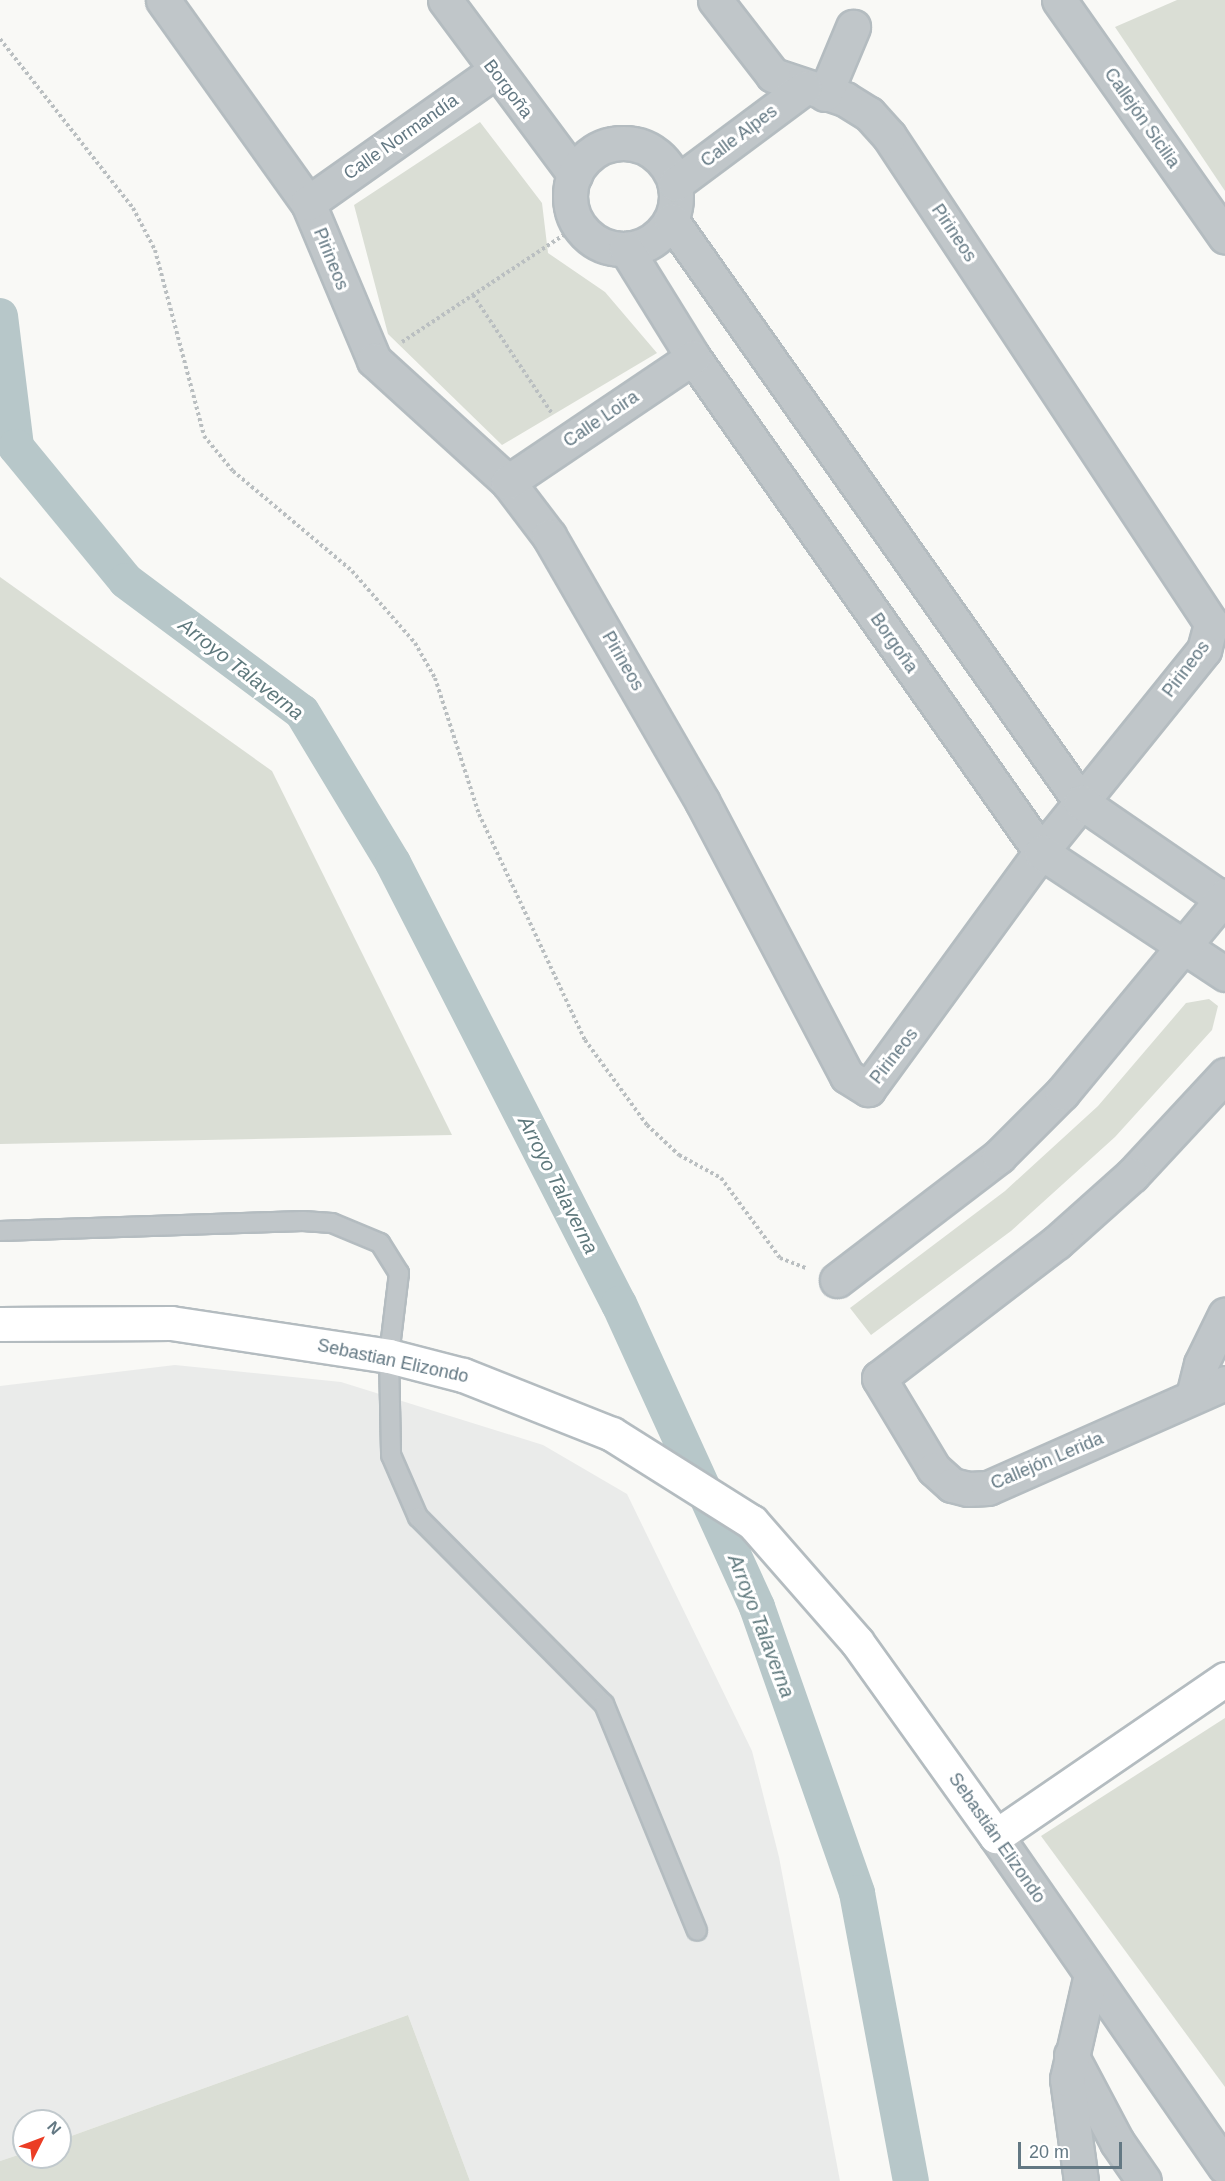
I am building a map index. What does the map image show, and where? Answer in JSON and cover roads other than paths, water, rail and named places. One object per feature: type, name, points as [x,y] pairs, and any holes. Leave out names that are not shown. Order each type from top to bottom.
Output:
[{"type":"street","name":"Pirineos","points":[[163,0],[308,202],[374,360],[508,482],[549,536],[612,640],[853,1083],[868,1089],[879,1081],[1041,852],[1204,650],[1212,634],[1209,613],[888,136],[869,114],[773,75],[715,0]]},
{"type":"street","name":"Borgoña","points":[[446,0],[494,72],[575,175]]},
{"type":"street","name":"Callejón Sicilia","points":[[1072,3],[1225,236]]},
{"type":"street","points":[[814,91],[853,27]]},
{"type":"street","name":"Calle Normandía","points":[[308,202],[494,72]]},
{"type":"street","name":"Calle Alpes","points":[[675,184],[814,91]]},
{"type":"street","points":[[627,143],[657,155],[675,184],[671,220],[659,235],[626,249],[592,239],[579,225],[572,208],[575,175],[596,151],[627,143]]},
{"type":"street","points":[[671,220],[1081,802],[1224,899],[1186,948],[1062,1093],[999,1156],[837,1280]]},
{"type":"street","name":"Borgoña","points":[[626,249],[693,357],[1041,852],[1225,974]]},
{"type":"street","name":"Calle Loira","points":[[508,482],[693,357]]},
{"type":"street","name":"Callejón Lerida","points":[[1225,1075],[1132,1175],[1066,1234],[879,1378],[934,1468],[952,1485],[968,1489],[988,1488],[1225,1383]]},
{"type":"street","points":[[1193,1396],[1201,1364],[1225,1315]]},
{"type":"street","name":"Sebastian Elizondo","points":[[0,1324],[171,1323],[389,1356],[531,1399],[612,1434],[752,1522]]},
{"type":"street","name":"Sebastián Elizondo","points":[[752,1522],[857,1642],[996,1836],[1225,2167]]},
{"type":"street","points":[[996,1836],[1225,1679]]},
{"type":"street","points":[[1080,2181],[1067,2108],[1071,2055],[1091,1974]]},
{"type":"street","points":[[1071,2055],[1117,2142],[1144,2181]]},
{"type":"lane","points":[[0,1231],[303,1221],[362,1232],[393,1257],[399,1274],[389,1356],[391,1455],[418,1517],[604,1704],[697,1931]]},
{"type":"waterway","name":"Arroyo Talaverna","points":[[0,316],[16,447],[126,581],[302,712],[393,863],[619,1304],[757,1607],[857,1893],[911,2181]]}]
